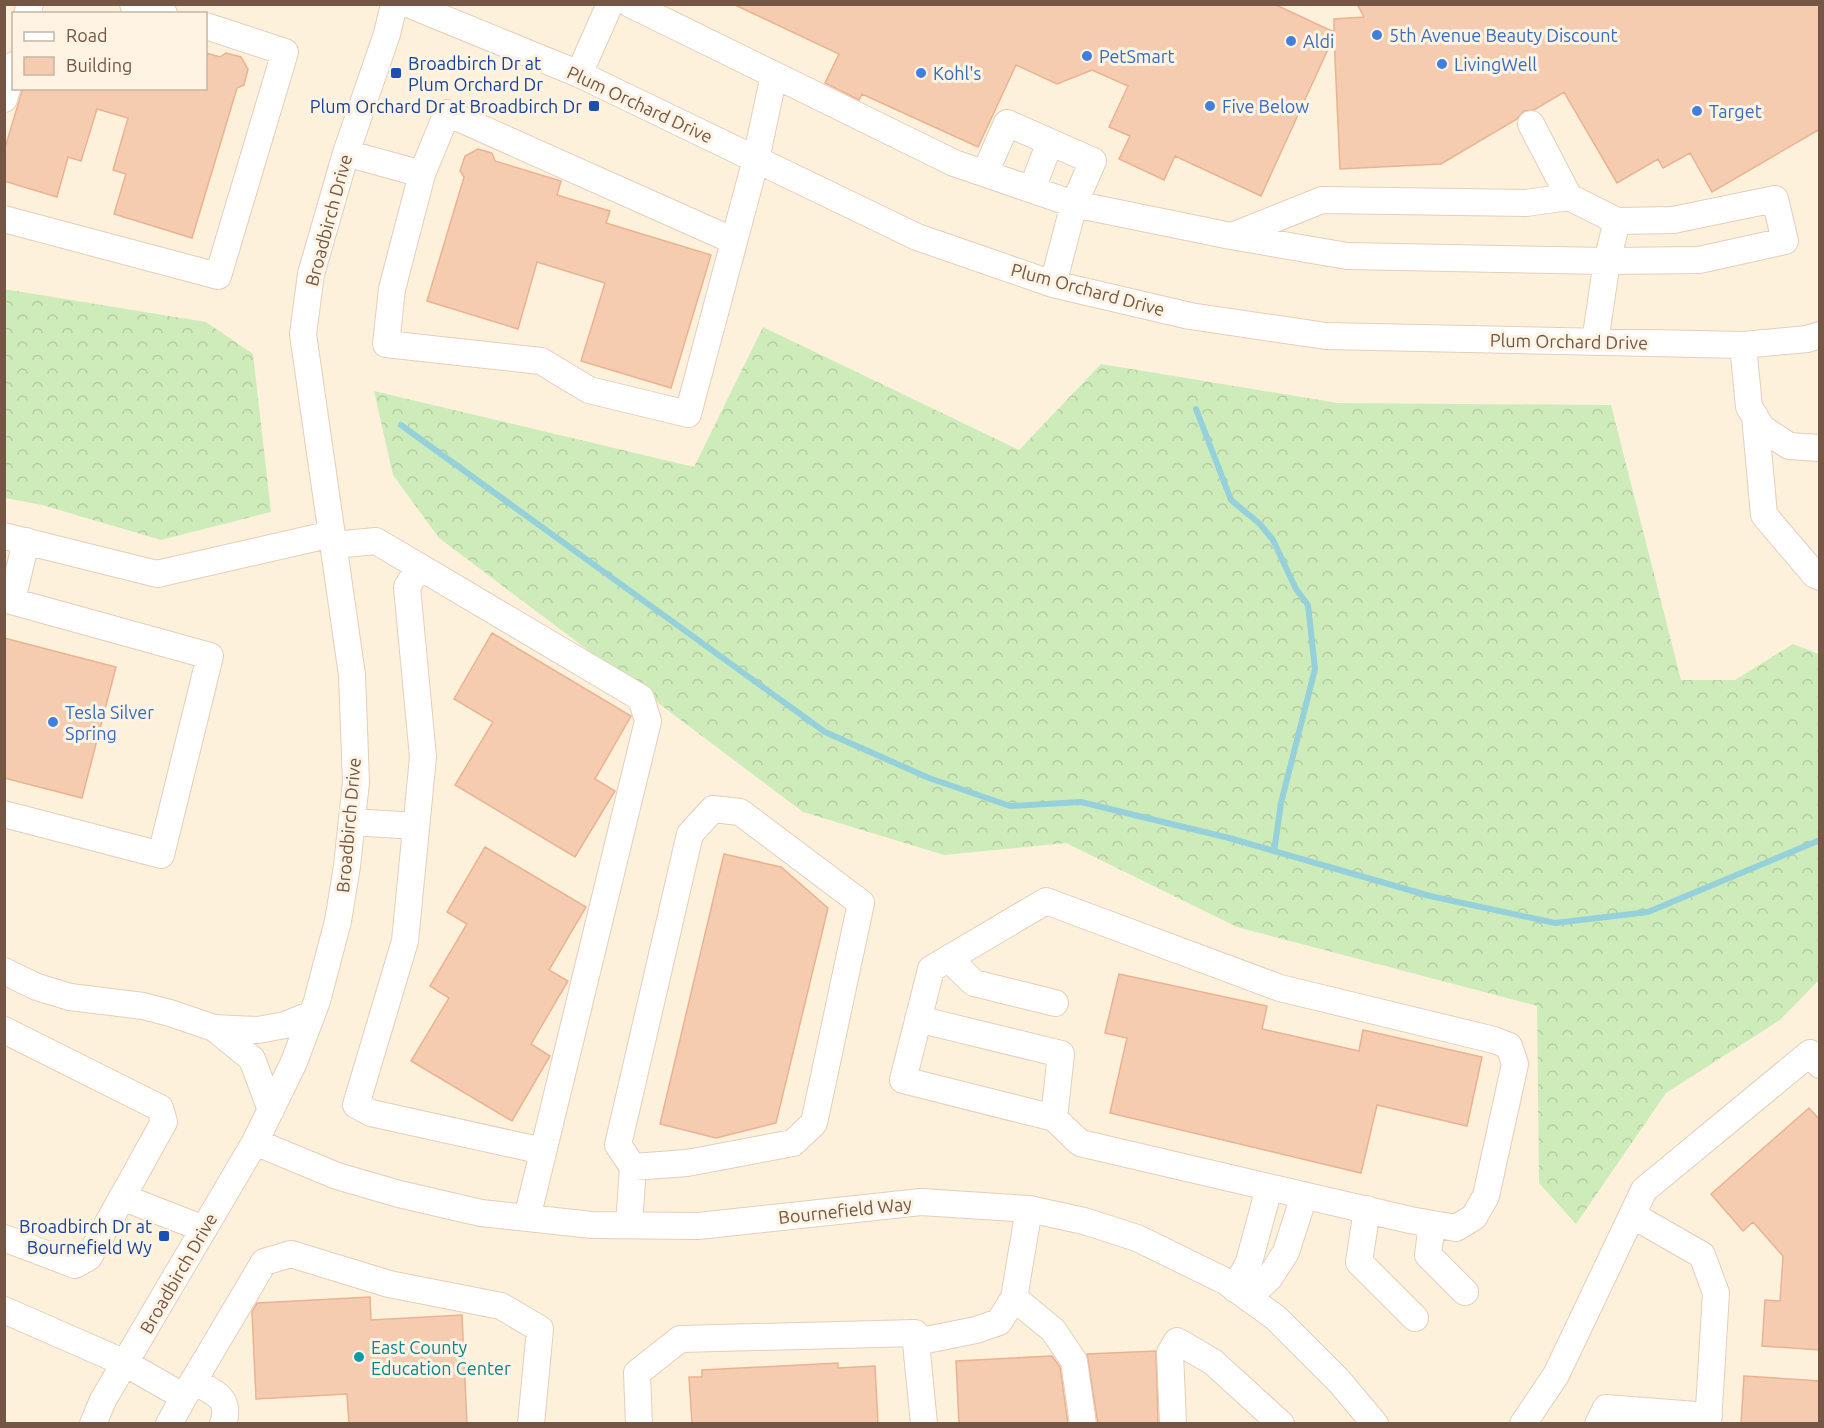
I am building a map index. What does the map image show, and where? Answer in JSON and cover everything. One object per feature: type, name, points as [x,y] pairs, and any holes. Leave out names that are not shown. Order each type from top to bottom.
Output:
[{"type":"street","points":[[133,4],[158,12]]},
{"type":"street","name":"Broadbirch Drive","points":[[362,106],[364,67],[376,4]]},
{"type":"street","name":"Broadbirch Drive","points":[[93,1424],[103,1400],[255,1142],[271,1110],[294,1062],[312,1014],[338,921],[356,782],[352,675],[303,334],[311,273],[346,153],[387,34],[394,4]]},
{"type":"street","name":"Plum Orchard Drive","points":[[408,4],[579,75],[917,237],[1053,284],[1190,316],[1326,336],[1743,345],[1807,339],[1820,335]]},
{"type":"street","points":[[579,75],[610,4]]},
{"type":"street","points":[[630,4],[954,163],[1074,204],[1231,236],[1347,256],[1606,261],[1699,260],[1785,241],[1775,199],[1673,219],[1617,221],[1569,197],[1526,203],[1322,200],[1231,236]]},
{"type":"street","points":[[4,219],[218,276],[285,52],[207,26]]},
{"type":"street","points":[[4,99],[12,72]]},
{"type":"street","points":[[734,241],[447,113],[423,174],[392,289],[386,344],[542,361],[589,390],[688,414],[756,159],[774,75]]},
{"type":"street","points":[[985,173],[1006,123],[1093,161],[1074,204],[1053,284]]},
{"type":"street","points":[[1531,124],[1569,197]]},
{"type":"street","points":[[1032,189],[1050,142]]},
{"type":"street","points":[[346,153],[423,174]]},
{"type":"street","points":[[1595,342],[1606,261],[1617,221]]},
{"type":"street","points":[[1743,345],[1749,407],[1762,428],[1789,446],[1820,448]]},
{"type":"street","points":[[1755,416],[1764,515],[1795,554],[1815,575],[1820,577]]},
{"type":"street","points":[[4,814],[161,855],[210,656],[8,600],[15,539],[157,574],[333,539],[376,541],[641,699],[648,721],[527,1218]]},
{"type":"street","points":[[419,567],[407,587],[423,757],[405,940],[356,1105],[371,1113],[543,1151]]},
{"type":"street","points":[[629,1225],[633,1167],[618,1145],[690,834],[712,809],[740,812],[861,903],[814,1123],[793,1143],[687,1163],[633,1167]]},
{"type":"street","points":[[352,822],[416,826]]},
{"type":"street","points":[[1046,901],[1280,988],[1494,1040],[1509,1046],[1515,1064],[1486,1196],[1474,1218],[1456,1228],[1432,1224],[1080,1143],[1054,1118],[903,1080],[931,969],[949,959],[1046,901]]},
{"type":"street","points":[[949,959],[974,983],[1055,1003]]},
{"type":"street","points":[[4,971],[37,987],[70,998],[142,1006],[214,1028],[258,1030],[285,1025],[312,1014]]},
{"type":"street","points":[[918,1019],[1061,1054],[1054,1118]]},
{"type":"street","points":[[214,1028],[252,1059],[271,1110]]},
{"type":"street","points":[[4,1030],[160,1108],[164,1122],[89,1257],[75,1265],[4,1238]]},
{"type":"street","points":[[1523,1424],[1556,1375],[1644,1190],[1816,1054]]},
{"type":"street","name":"Bournefield Way","points":[[255,1142],[337,1176],[399,1194],[481,1213],[592,1225],[698,1226],[921,1202],[1029,1209],[1084,1221],[1137,1238],[1225,1281],[1276,1318],[1339,1381],[1375,1424]]},
{"type":"street","points":[[1241,1294],[1269,1188]]},
{"type":"street","points":[[1241,1294],[1270,1277],[1286,1252],[1304,1196]]},
{"type":"street","points":[[122,1197],[204,1229]]},
{"type":"street","points":[[916,1342],[976,1330],[999,1322],[1014,1298],[1029,1209]]},
{"type":"street","points":[[1367,1209],[1359,1262],[1414,1318]]},
{"type":"street","points":[[1598,1424],[1606,1408],[1709,1420],[1716,1293],[1702,1255],[1632,1215]]},
{"type":"street","points":[[1432,1224],[1428,1255],[1465,1292]]},
{"type":"street","points":[[170,1423],[264,1262],[291,1254],[389,1284],[501,1306],[540,1329],[531,1424]]},
{"type":"street","points":[[1014,1298],[1053,1330],[1074,1361],[1083,1424]]},
{"type":"street","points":[[4,1310],[188,1389],[218,1394],[226,1408],[223,1424]]},
{"type":"street","points":[[639,1424],[637,1373],[680,1339],[915,1333],[924,1424]]},
{"type":"street","points":[[1173,1424],[1170,1353],[1177,1341],[1213,1362],[1281,1424]]},
{"type":"green space","points":[[4,289],[206,322],[253,354],[271,512],[161,540],[42,505],[5,498]]},
{"type":"green space","points":[[763,327],[1019,450],[1101,364],[1338,403],[1611,405],[1681,680],[1735,680],[1793,644],[1819,654],[1819,980],[1780,1020],[1666,1093],[1576,1224],[1539,1183],[1537,1006],[1237,927],[1066,843],[944,855],[803,812],[439,538],[393,475],[374,391],[694,467]]},
{"type":"building","points":[[733,4],[1274,4],[1334,32],[1334,19],[1364,17],[1357,4],[1820,4],[1820,129],[1712,192],[1690,153],[1663,168],[1658,159],[1617,183],[1564,92],[1534,110],[1524,111],[1517,119],[1441,164],[1340,169],[1334,36],[1261,196],[1175,156],[1164,180],[1119,159],[1130,136],[1109,127],[1128,86],[1092,70],[1057,84],[1016,65],[978,147],[862,94],[859,100],[825,83],[839,54]]},
{"type":"building","points":[[207,53],[220,57],[226,53],[241,57],[248,69],[244,85],[237,88],[192,238],[114,214],[126,174],[113,170],[128,118],[97,109],[81,161],[68,157],[57,197],[4,181],[4,151],[22,90],[207,90]]},
{"type":"building","points":[[478,149],[492,153],[495,161],[561,181],[557,195],[610,211],[606,223],[711,255],[671,388],[581,361],[605,283],[537,262],[518,329],[427,301],[464,177],[460,171],[465,156]]},
{"type":"building","points":[[492,633],[631,716],[595,779],[615,791],[575,857],[455,785],[493,722],[454,699]]},
{"type":"building","name":"Tesla Silver Spring","points":[[4,638],[116,667],[82,798],[4,778]]},
{"type":"building","points":[[485,847],[586,907],[549,970],[568,981],[531,1044],[550,1056],[512,1121],[411,1061],[449,998],[430,986],[467,924],[447,912]]},
{"type":"building","points":[[724,854],[781,867],[828,908],[776,1123],[716,1138],[660,1124]]},
{"type":"building","points":[[1119,974],[1267,1006],[1262,1029],[1359,1051],[1363,1030],[1482,1057],[1467,1126],[1377,1105],[1361,1173],[1110,1113],[1127,1038],[1105,1033]]},
{"type":"building","points":[[1809,1108],[1820,1120],[1820,1350],[1762,1346],[1765,1300],[1780,1301],[1783,1256],[1753,1222],[1743,1231],[1711,1194]]},
{"type":"building","name":"East County Education Center","points":[[370,1297],[371,1320],[462,1315],[467,1424],[349,1424],[347,1394],[256,1399],[252,1312],[257,1303]]},
{"type":"building","points":[[1156,1351],[1158,1424],[1098,1424],[1087,1354]]},
{"type":"building","points":[[1052,1356],[1060,1367],[1068,1424],[959,1424],[956,1361]]},
{"type":"building","points":[[838,1363],[838,1368],[875,1366],[878,1424],[692,1424],[689,1377],[702,1377],[702,1370]]},
{"type":"building","points":[[1744,1376],[1820,1381],[1820,1424],[1741,1424]]},
{"type":"waterway","points":[[1196,409],[1231,500],[1260,524],[1273,540],[1296,589],[1308,605],[1315,669],[1281,803],[1274,851]]},
{"type":"waterway","points":[[401,425],[825,732],[929,778],[1010,806],[1081,802],[1229,838],[1430,896],[1555,923],[1648,912],[1820,840]]},
{"type":"place","name":"5th Avenue Beauty Discount","points":[[1377,35]]},
{"type":"place","name":"Aldi","points":[[1291,41]]},
{"type":"place","name":"PetSmart","points":[[1087,56]]},
{"type":"place","name":"LivingWell","points":[[1442,64]]},
{"type":"place","name":"Broadbirch Dr at Plum Orchard Dr","points":[[396,73]]},
{"type":"place","name":"Kohl's","points":[[921,73]]},
{"type":"place","name":"Plum Orchard Dr at Broadbirch Dr","points":[[594,106]]},
{"type":"place","name":"Five Below","points":[[1210,106]]},
{"type":"place","name":"Target","points":[[1697,111]]},
{"type":"place","name":"Tesla Silver Spring","points":[[53,722]]},
{"type":"place","name":"Broadbirch Dr at Bournefield Wy","points":[[164,1236]]},
{"type":"place","name":"East County Education Center","points":[[359,1357]]}]
